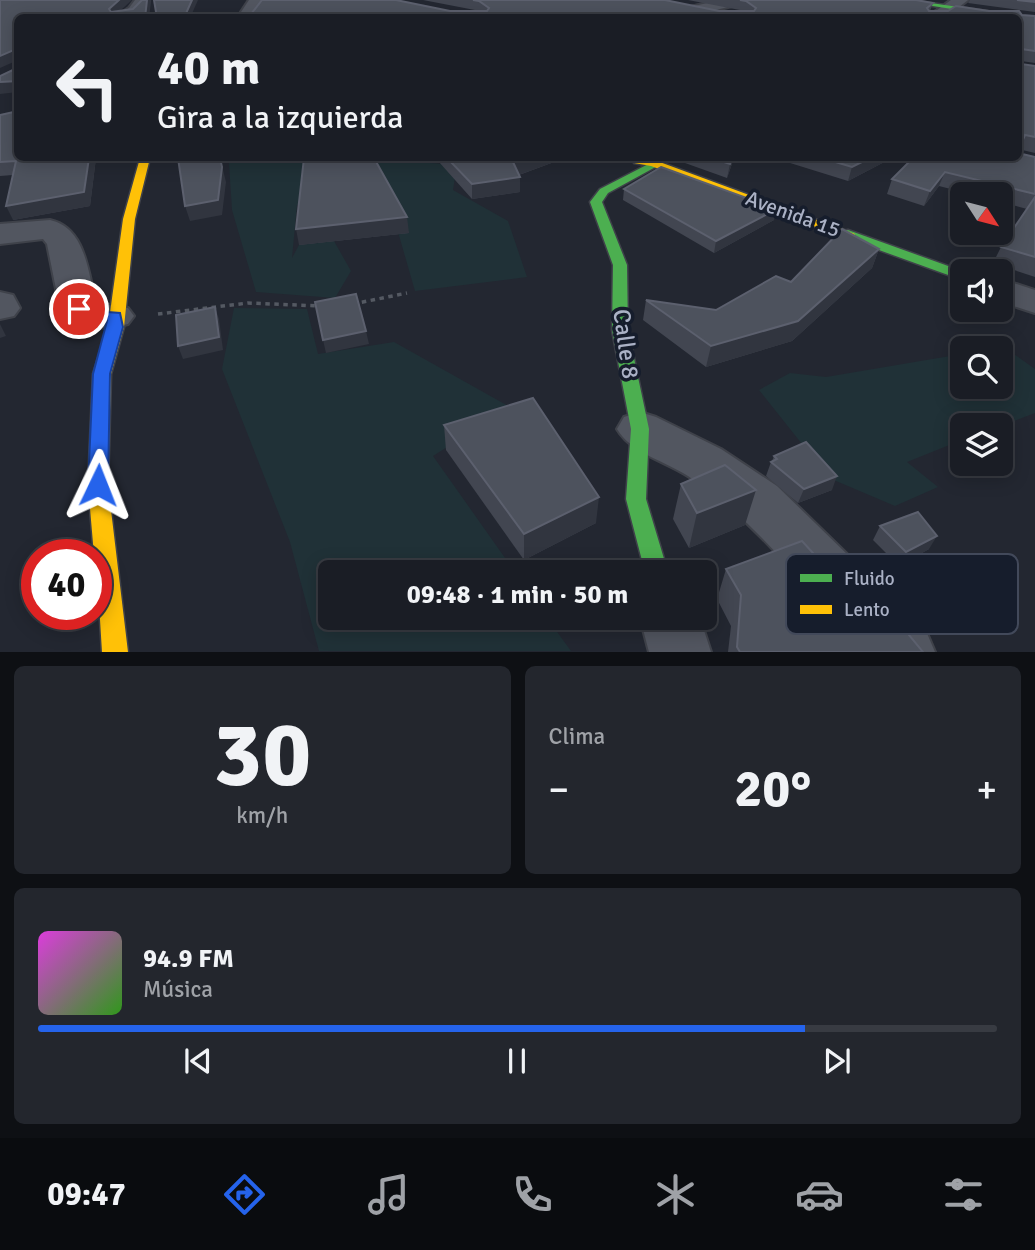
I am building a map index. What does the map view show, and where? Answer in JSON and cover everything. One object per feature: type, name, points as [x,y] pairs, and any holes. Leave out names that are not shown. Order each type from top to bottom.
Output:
[{"type":"street","points":[[129,14],[135,11],[142,0]]},
{"type":"street","points":[[663,10],[699,9],[739,0]]},
{"type":"street","points":[[897,0],[956,4],[1005,14]]},
{"type":"street","points":[[989,0],[1035,6]]},
{"type":"street","points":[[940,14],[956,4]]},
{"type":"street","points":[[699,9],[724,14]]},
{"type":"street","points":[[115,652],[98,485],[102,374],[115,321],[129,219],[144,161]]},
{"type":"street","name":"Calle 8","points":[[653,560],[636,499],[640,429],[620,330],[620,265],[596,202],[604,191],[658,161]]},
{"type":"street","name":"Avenida 15","points":[[663,161],[950,271]]},
{"type":"street","points":[[0,234],[50,229],[63,242],[79,309],[91,316],[115,321]]},
{"type":"street","points":[[1013,294],[1035,302]]},
{"type":"street","points":[[640,429],[704,463],[759,500],[811,554]]},
{"type":"street","points":[[674,630],[680,652]]},
{"type":"street","points":[[887,634],[904,652]]},
{"type":"path","points":[[348,305],[407,293]]},
{"type":"path","points":[[115,321],[165,311],[248,303],[325,306]]},
{"type":"shaded area","points":[[369,161],[365,173],[297,205],[292,258],[299,245],[334,241],[351,271],[335,298],[256,292],[232,210],[229,163]]},
{"type":"shaded area","points":[[378,161],[457,165],[453,190],[508,221],[527,277],[415,291]]},
{"type":"shaded area","points":[[234,308],[307,309],[318,354],[394,342],[510,407],[433,456],[507,560],[318,560],[318,630],[556,630],[571,651],[319,651],[290,542],[222,369]]},
{"type":"shaded area","points":[[1013,353],[1035,369],[1035,413],[1013,421],[1013,413],[950,413],[950,445],[907,462],[938,487],[895,506],[829,478],[759,390],[790,373],[826,377],[950,356],[950,399],[1013,399]]},
{"type":"building","points":[[0,0],[119,0],[109,9],[111,12],[133,9],[142,0],[147,0],[145,14],[14,14],[14,50],[0,56]]},
{"type":"building","points":[[154,0],[192,0],[186,14],[156,14]]},
{"type":"building","points":[[262,0],[396,0],[450,11],[487,11],[489,8],[473,0],[665,0],[719,11],[754,11],[756,8],[740,0],[916,0],[933,3],[927,8],[929,11],[948,11],[956,6],[989,11],[1019,11],[1021,14],[251,14]]},
{"type":"building","points":[[1022,15],[1035,16],[1035,51],[1022,49]]},
{"type":"building","points":[[1022,64],[1035,66],[1035,137],[1025,135],[1022,142]]},
{"type":"building","points":[[14,69],[14,81],[0,82],[0,76]]},
{"type":"building","points":[[14,112],[16,161],[0,162],[0,115]]},
{"type":"building","points":[[1022,154],[1035,157],[1035,194],[1013,189],[1013,182],[986,182],[945,172],[930,191],[892,179],[910,161],[1022,161]]},
{"type":"building","points":[[16,161],[89,161],[84,192],[6,206]]},
{"type":"building","points":[[178,161],[221,161],[218,200],[185,206]]},
{"type":"building","points":[[304,161],[376,161],[407,217],[296,229]]},
{"type":"building","points":[[450,161],[516,161],[513,162],[520,177],[472,184]]},
{"type":"building","points":[[832,161],[864,161],[852,167]]},
{"type":"building","points":[[661,167],[777,209],[716,241],[624,189]]},
{"type":"building","points":[[1035,197],[1035,257],[1001,247],[1013,245],[1013,229]]},
{"type":"building","points":[[842,229],[879,249],[798,321],[711,346],[646,300],[716,310],[776,276],[791,282]]},
{"type":"building","points":[[356,294],[366,331],[323,340],[315,302]]},
{"type":"building","points":[[215,307],[219,337],[178,346],[176,315]]},
{"type":"building","points":[[533,398],[599,497],[524,534],[444,425]]},
{"type":"building","points":[[806,442],[837,476],[804,489],[771,462],[777,459],[774,456]]},
{"type":"building","points":[[725,465],[756,490],[697,513],[681,484]]},
{"type":"building","points":[[918,512],[937,536],[906,552],[880,526]]},
{"type":"building","points":[[802,541],[814,554],[786,554],[786,634],[908,634],[923,652],[740,652],[737,647],[741,595],[726,569]]},
{"type":"traffic: fast","points":[[897,0],[994,14]]},
{"type":"traffic: fast","points":[[1022,18],[1035,20]]},
{"type":"traffic: fast","points":[[653,560],[636,499],[640,429],[620,330],[620,265],[596,202],[604,191],[661,161]]},
{"type":"traffic: fast","points":[[848,234],[950,272]]},
{"type":"traffic: slow","points":[[115,652],[98,485],[102,374],[116,327],[129,219],[144,161]]},
{"type":"traffic: slow","points":[[638,161],[653,163],[848,234]]},
{"type":"route","points":[[79,309],[91,316],[115,316],[116,327],[102,374],[98,485]]}]
